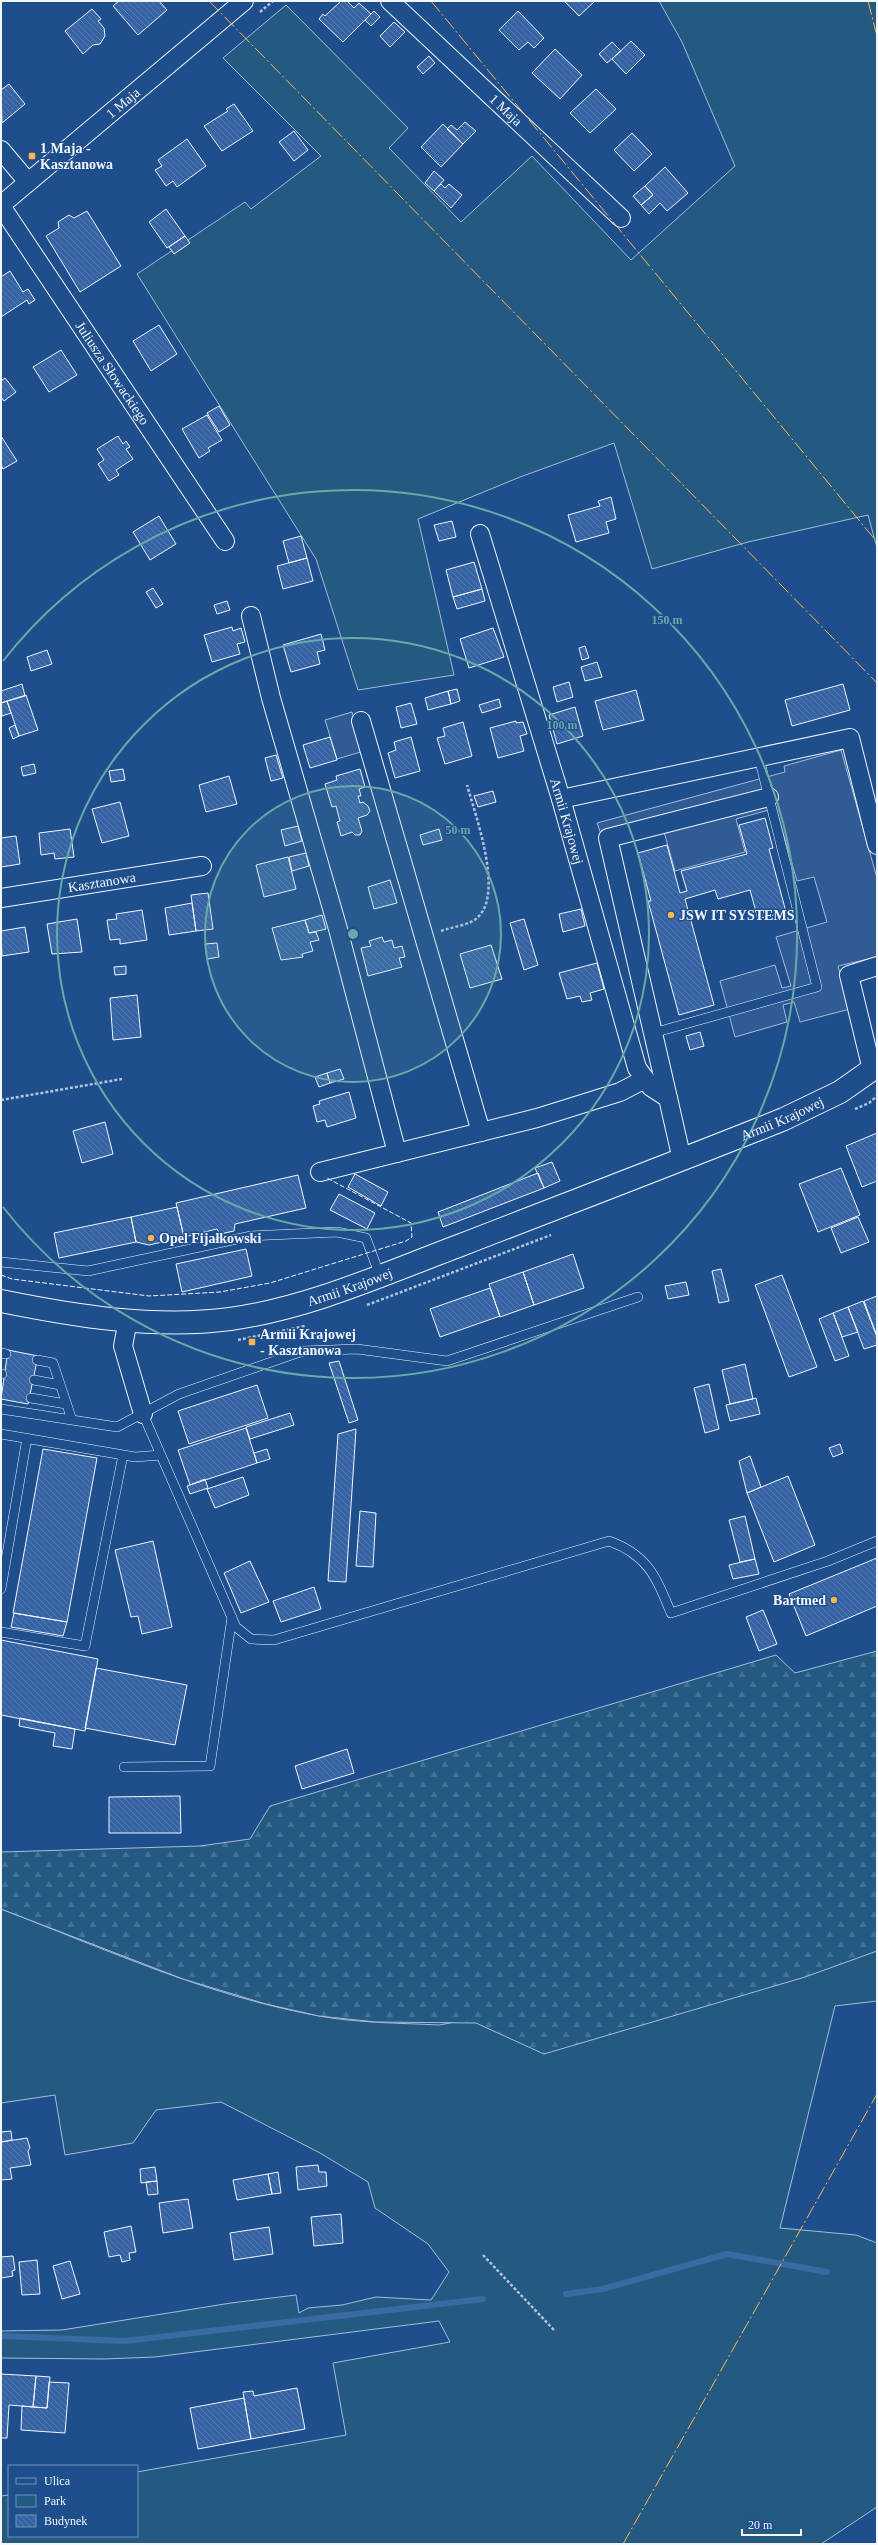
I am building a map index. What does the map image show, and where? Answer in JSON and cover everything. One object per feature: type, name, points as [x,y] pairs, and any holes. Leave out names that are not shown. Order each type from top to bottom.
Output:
[{"type":"street","name":"1 Maja","points":[[1,205],[244,1]]},
{"type":"street","name":"1 Maja","points":[[390,1],[621,218]]},
{"type":"street","points":[[1,150],[28,182]]},
{"type":"street","name":"Juliusza Słowackiego","points":[[1,205],[225,541]]},
{"type":"street","name":"Armii Krajowej","points":[[480,534],[561,799],[637,1068],[651,1086],[668,1098]]},
{"type":"street","points":[[251,616],[271,698],[338,930],[397,1153]]},
{"type":"street","points":[[361,721],[480,1132]]},
{"type":"street","points":[[561,799],[850,738],[877,844]]},
{"type":"street","points":[[682,1160],[608,838],[769,797]]},
{"type":"street","name":"Kasztanowa","points":[[1,898],[202,866]]},
{"type":"street","points":[[874,1068],[849,975],[877,966]]},
{"type":"street","name":"Armii Krajowej","points":[[1,1301],[55,1312],[128,1320],[196,1322],[276,1311],[380,1276],[784,1120],[840,1092],[874,1068]]},
{"type":"street","points":[[320,1172],[480,1132],[592,1101],[620,1092],[645,1079]]},
{"type":"street","points":[[128,1320],[123,1346],[143,1414]]},
{"type":"lane","points":[[653,1033],[817,987],[759,758]]},
{"type":"lane","points":[[1,1262],[88,1272],[251,1236],[337,1232],[366,1238],[380,1276]]},
{"type":"lane","points":[[1,1409],[118,1427],[179,1394],[303,1351],[356,1349],[447,1361],[638,1297]]},
{"type":"lane","points":[[37,1360],[53,1363],[72,1420]]},
{"type":"lane","points":[[34,1380],[60,1385]]},
{"type":"lane","points":[[31,1398],[66,1404]]},
{"type":"lane","points":[[143,1414],[236,1627],[251,1639],[274,1640],[609,1541],[628,1548],[647,1563],[671,1613],[828,1561],[877,1541]]},
{"type":"lane","points":[[1,1434],[135,1457],[161,1455]]},
{"type":"lane","points":[[1,1589],[27,1438]]},
{"type":"lane","points":[[1,1632],[85,1646],[123,1455]]},
{"type":"lane","points":[[124,1767],[210,1766],[232,1617]]},
{"type":"path","points":[[424,937],[478,918],[485,908],[488,857],[467,785]]},
{"type":"path","points":[[1,1100],[122,1079]]},
{"type":"path","points":[[483,2255],[554,2330]]},
{"type":"green space","points":[[659,1],[877,1],[877,548],[868,515],[748,542],[652,569],[614,443],[520,477],[418,519],[454,675],[358,690],[316,559],[137,274],[245,202],[251,209],[321,156],[223,58],[286,5],[408,128],[389,148],[461,222],[532,156],[631,260],[735,166],[682,42]]},
{"type":"green space","points":[[877,1651],[877,1951],[805,1977],[544,2054],[476,2023],[376,2022],[319,2016],[266,2004],[183,1979],[1,1909],[1,1852],[200,1846],[250,1839],[270,1806],[776,1655],[795,1673]]},
{"type":"green space","points":[[1,1909],[157,1970],[197,1984],[278,2007],[319,2016],[349,2020],[439,2025],[877,1943],[877,2001],[835,2006],[780,2228],[856,2235],[877,2243],[877,2507],[821,2544],[1,2544],[1,2496],[8,2495],[8,2537],[138,2537],[138,2472],[346,2435],[333,2363],[450,2342],[439,2321],[155,2357],[104,2359],[1,2358],[1,2331],[62,2330],[231,2303],[296,2295],[299,2313],[308,2308],[342,2305],[376,2297],[431,2300],[449,2272],[428,2244],[375,2208],[368,2182],[320,2153],[221,2102],[156,2110],[133,2143],[65,2155],[55,2095],[1,2103]]},
{"type":"shaded area","points":[[352,712],[364,751],[337,759],[325,720]]},
{"type":"shaded area","points":[[841,750],[877,878],[877,957],[838,966],[850,1009],[800,1022],[794,1002],[783,1005],[787,1022],[735,1037],[720,981],[775,965],[782,988],[791,986],[776,937],[827,922],[814,877],[797,881],[776,808],[736,819],[745,852],[675,871],[661,821],[602,837],[597,823],[785,772],[784,766]]},
{"type":"building","points":[[119,1],[159,1],[167,10],[138,35],[113,6]]},
{"type":"building","points":[[341,1],[347,1],[354,8],[359,3],[371,14],[343,42],[319,19],[323,14],[325,16]]},
{"type":"building","points":[[564,1],[595,1],[579,16]]},
{"type":"building","points":[[92,9],[101,19],[98,21],[104,28],[105,36],[100,44],[93,45],[83,54],[65,31]]},
{"type":"building","points":[[374,11],[380,17],[371,26],[365,20]]},
{"type":"building","points":[[518,11],[544,38],[534,48],[528,42],[519,50],[499,30]]},
{"type":"building","points":[[394,22],[405,32],[390,47],[380,36]]},
{"type":"building","points":[[631,41],[645,55],[626,74],[612,59]]},
{"type":"building","points":[[612,42],[621,51],[607,63],[599,54]]},
{"type":"building","points":[[555,49],[582,75],[560,99],[532,73]]},
{"type":"building","points":[[429,56],[435,63],[423,74],[417,67]]},
{"type":"building","points":[[9,84],[25,104],[2,123],[1,90]]},
{"type":"building","points":[[596,89],[616,109],[590,133],[570,113]]},
{"type":"building","points":[[234,104],[253,131],[222,151],[204,126],[228,111],[226,109]]},
{"type":"building","points":[[465,122],[476,131],[463,144],[447,129],[451,125],[457,130]]},
{"type":"building","points":[[443,124],[463,144],[441,167],[421,147]]},
{"type":"building","points":[[294,131],[308,150],[294,161],[279,142]]},
{"type":"building","points":[[632,133],[652,154],[634,171],[614,150]]},
{"type":"building","points":[[187,139],[206,166],[177,187],[173,181],[166,186],[155,170],[162,166],[158,160]]},
{"type":"building","points":[[665,167],[688,193],[667,211],[660,203],[649,214],[641,205],[653,195],[645,186]]},
{"type":"building","points":[[434,171],[444,180],[434,191],[425,183]]},
{"type":"building","points":[[441,184],[445,188],[449,184],[462,195],[451,208],[434,191]]},
{"type":"building","points":[[645,186],[653,195],[641,205],[633,196]]},
{"type":"building","points":[[166,209],[185,236],[167,248],[149,222]]},
{"type":"building","points":[[87,211],[121,266],[80,292],[46,236],[59,228],[58,222],[69,215],[74,218]]},
{"type":"building","points":[[185,236],[190,243],[174,254],[169,247]]},
{"type":"building","points":[[10,271],[23,292],[28,289],[35,300],[29,304],[27,300],[1,317],[1,277]]},
{"type":"building","points":[[159,325],[177,354],[151,371],[133,341]]},
{"type":"building","points":[[61,350],[77,375],[49,392],[33,367]]},
{"type":"building","points":[[5,378],[16,392],[4,401],[1,397],[1,381]]},
{"type":"building","points":[[219,406],[230,425],[219,432],[207,413]]},
{"type":"building","points":[[207,415],[222,440],[208,448],[210,451],[199,458],[182,429]]},
{"type":"building","points":[[1,436],[17,461],[3,469],[1,465]]},
{"type":"building","points":[[118,436],[123,444],[126,441],[130,447],[126,449],[133,459],[116,470],[119,475],[109,481],[98,464],[104,460],[97,449]]},
{"type":"building","points":[[611,497],[616,519],[606,522],[609,533],[576,542],[568,515],[600,506],[598,501]]},
{"type":"building","points":[[159,516],[176,544],[150,560],[133,532]]},
{"type":"building","points":[[452,521],[456,537],[439,541],[434,525]]},
{"type":"building","points":[[301,536],[307,558],[289,563],[283,541]]},
{"type":"building","points":[[307,558],[313,581],[283,589],[277,566]]},
{"type":"building","points":[[474,562],[482,589],[453,597],[446,570]]},
{"type":"building","points":[[153,588],[163,604],[156,608],[146,592]]},
{"type":"building","points":[[482,589],[485,601],[457,609],[453,597]]},
{"type":"building","points":[[227,601],[230,610],[217,614],[214,605]]},
{"type":"building","points":[[232,627],[233,631],[241,628],[245,642],[237,644],[240,654],[212,662],[204,635]]},
{"type":"building","points":[[493,628],[504,657],[469,668],[460,639]]},
{"type":"building","points":[[321,634],[325,650],[317,652],[320,664],[291,672],[283,645]]},
{"type":"building","points":[[585,646],[589,658],[582,660],[579,648]]},
{"type":"building","points":[[47,650],[52,664],[31,671],[27,657]]},
{"type":"building","points":[[597,662],[602,677],[585,681],[581,667]]},
{"type":"building","points":[[569,682],[573,697],[557,702],[553,687]]},
{"type":"building","points":[[22,684],[25,696],[1,703],[1,691]]},
{"type":"building","points":[[843,684],[850,710],[792,726],[785,700]]},
{"type":"building","points":[[457,689],[460,701],[451,704],[448,691]]},
{"type":"building","points":[[636,690],[644,720],[603,730],[595,701]]},
{"type":"building","points":[[448,691],[451,704],[428,710],[425,698]]},
{"type":"building","points":[[26,695],[38,730],[19,736],[7,701]]},
{"type":"building","points":[[499,699],[501,707],[482,713],[479,705]]},
{"type":"building","points":[[7,701],[11,713],[2,716],[1,703]]},
{"type":"building","points":[[411,703],[417,724],[401,728],[396,707]]},
{"type":"building","points":[[575,707],[583,736],[557,744],[549,715]]},
{"type":"building","points":[[516,721],[516,723],[523,722],[527,734],[520,736],[524,751],[498,758],[490,728]]},
{"type":"building","points":[[463,722],[472,756],[445,764],[437,738],[445,736],[443,728]]},
{"type":"building","points":[[15,725],[19,736],[13,739],[9,728]]},
{"type":"building","points":[[330,737],[337,760],[310,768],[303,745]]},
{"type":"building","points":[[411,737],[420,771],[395,778],[388,753],[396,750],[394,742]]},
{"type":"building","points":[[276,755],[283,778],[271,781],[265,758]]},
{"type":"building","points":[[34,764],[36,773],[23,776],[21,767]]},
{"type":"building","points":[[123,769],[125,780],[111,782],[109,771]]},
{"type":"building","points":[[360,769],[365,787],[359,789],[361,796],[358,796],[360,803],[363,802],[368,806],[370,811],[367,815],[358,818],[362,831],[360,835],[355,835],[352,832],[341,836],[337,822],[340,821],[336,806],[332,807],[325,784],[337,780],[336,776]]},
{"type":"building","points":[[229,776],[237,804],[206,812],[199,785]]},
{"type":"building","points":[[493,791],[496,802],[478,807],[474,796]]},
{"type":"building","points":[[120,802],[129,836],[102,843],[92,809]]},
{"type":"building","name":"JSW IT SYSTEMS","points":[[765,818],[773,848],[769,849],[786,912],[758,919],[750,890],[718,899],[715,890],[685,899],[714,1005],[679,1015],[648,901],[651,901],[638,853],[667,845],[680,893],[687,891],[681,871],[747,854],[739,825]]},
{"type":"building","points":[[298,826],[302,841],[285,846],[281,830]]},
{"type":"building","points":[[70,829],[74,857],[55,859],[54,853],[41,855],[39,833]]},
{"type":"building","points":[[439,829],[442,840],[423,845],[420,835]]},
{"type":"building","points":[[16,836],[20,864],[1,867],[1,838]]},
{"type":"building","points":[[306,853],[309,866],[292,871],[289,857]]},
{"type":"building","points":[[288,857],[296,889],[264,897],[256,865]]},
{"type":"building","points":[[390,880],[397,903],[374,909],[368,887]]},
{"type":"building","points":[[208,893],[213,929],[196,931],[191,895]]},
{"type":"building","points":[[192,903],[196,931],[169,935],[165,908]]},
{"type":"building","points":[[581,909],[585,926],[563,932],[559,914]]},
{"type":"building","points":[[142,910],[147,940],[120,944],[120,939],[110,940],[107,920],[117,919],[116,914]]},
{"type":"building","points":[[322,915],[326,929],[309,933],[305,920]]},
{"type":"building","points":[[77,919],[82,952],[52,954],[47,924]]},
{"type":"building","points":[[524,919],[538,965],[524,970],[510,923]]},
{"type":"building","points":[[305,920],[309,933],[316,932],[319,940],[310,942],[313,951],[302,954],[303,957],[281,960],[272,928]]},
{"type":"building","points":[[25,927],[29,952],[2,956],[1,931]]},
{"type":"building","points":[[382,937],[384,942],[392,940],[394,948],[402,946],[405,957],[399,958],[402,967],[368,976],[361,948],[371,946],[369,941]]},
{"type":"building","points":[[217,943],[219,957],[207,959],[205,944]]},
{"type":"building","points":[[491,945],[502,979],[470,988],[460,954]]},
{"type":"building","points":[[597,963],[604,989],[590,993],[592,1000],[582,1002],[580,996],[567,999],[559,973]]},
{"type":"building","points":[[126,966],[126,974],[115,975],[114,967]]},
{"type":"building","points":[[137,995],[141,1037],[113,1040],[110,998]]},
{"type":"building","points":[[700,1032],[704,1046],[690,1050],[686,1036]]},
{"type":"building","points":[[340,1069],[344,1079],[330,1083],[327,1073]]},
{"type":"building","points":[[327,1073],[330,1083],[319,1087],[315,1077]]},
{"type":"building","points":[[349,1092],[356,1118],[327,1127],[325,1120],[317,1122],[313,1106],[320,1104],[319,1101]]},
{"type":"building","points":[[105,1122],[113,1154],[82,1163],[73,1131]]},
{"type":"building","points":[[877,1133],[877,1181],[862,1187],[846,1146]]},
{"type":"building","points":[[552,1162],[560,1181],[544,1188],[535,1168]]},
{"type":"building","points":[[841,1168],[860,1215],[818,1232],[799,1184]]},
{"type":"building","points":[[538,1173],[544,1188],[443,1227],[438,1212]]},
{"type":"building","points":[[355,1174],[388,1192],[381,1206],[348,1187]]},
{"type":"building","points":[[298,1175],[306,1208],[235,1224],[234,1231],[220,1234],[217,1229],[184,1237],[176,1203]]},
{"type":"building","points":[[339,1194],[375,1213],[367,1229],[330,1210]]},
{"type":"building","points":[[177,1207],[184,1237],[149,1245],[136,1242],[131,1217]]},
{"type":"building","points":[[131,1217],[136,1242],[59,1258],[54,1233]]},
{"type":"building","points":[[858,1217],[869,1242],[841,1253],[831,1228]]},
{"type":"building","points":[[246,1249],[252,1276],[182,1292],[176,1264]]},
{"type":"building","points":[[573,1254],[584,1288],[534,1305],[523,1272]]},
{"type":"building","points":[[721,1269],[729,1301],[719,1303],[712,1271]]},
{"type":"building","points":[[523,1272],[534,1305],[500,1317],[489,1284]]},
{"type":"building","points":[[782,1275],[817,1367],[789,1377],[755,1285]]},
{"type":"building","points":[[686,1282],[689,1295],[668,1299],[665,1286]]},
{"type":"building","points":[[490,1288],[500,1316],[440,1337],[430,1309]]},
{"type":"building","points":[[877,1296],[877,1336],[864,1301]]},
{"type":"building","points":[[863,1301],[877,1337],[877,1345],[864,1349],[848,1307]]},
{"type":"building","points":[[848,1307],[858,1332],[842,1337],[833,1313]]},
{"type":"building","points":[[833,1313],[849,1356],[835,1361],[819,1319]]},
{"type":"building","points":[[8,1350],[38,1356],[28,1404],[1,1399]]},
{"type":"building","points":[[339,1361],[358,1420],[349,1423],[329,1363]]},
{"type":"building","points":[[745,1364],[753,1399],[730,1404],[722,1370]]},
{"type":"building","points":[[709,1384],[719,1429],[705,1433],[694,1388]]},
{"type":"building","points":[[257,1385],[268,1418],[189,1444],[178,1411]]},
{"type":"building","points":[[756,1398],[760,1414],[730,1421],[726,1405]]},
{"type":"building","points":[[290,1413],[294,1425],[250,1439],[246,1427]]},
{"type":"building","points":[[246,1428],[257,1463],[190,1485],[178,1450]]},
{"type":"building","points":[[356,1429],[346,1582],[328,1581],[338,1434]]},
{"type":"building","points":[[840,1444],[843,1453],[833,1457],[829,1448]]},
{"type":"building","points":[[43,1449],[97,1458],[67,1622],[13,1613]]},
{"type":"building","points":[[267,1449],[270,1459],[257,1463],[254,1453]]},
{"type":"building","points":[[750,1456],[761,1487],[747,1493],[739,1461]]},
{"type":"building","points":[[788,1476],[815,1545],[774,1562],[747,1493]]},
{"type":"building","points":[[243,1477],[249,1495],[215,1508],[207,1489]]},
{"type":"building","points":[[205,1479],[208,1488],[190,1494],[187,1486]]},
{"type":"building","points":[[360,1511],[376,1513],[373,1567],[356,1566]]},
{"type":"building","points":[[745,1516],[755,1559],[740,1562],[729,1520]]},
{"type":"building","points":[[153,1541],[172,1627],[142,1634],[138,1616],[131,1617],[115,1550]]},
{"type":"building","name":"Bartmed","points":[[877,1558],[877,1606],[806,1636],[789,1594]]},
{"type":"building","points":[[755,1559],[759,1574],[733,1579],[729,1565]]},
{"type":"building","points":[[250,1561],[269,1602],[241,1613],[224,1573]]},
{"type":"building","points":[[314,1587],[321,1609],[281,1622],[273,1601]]},
{"type":"building","points":[[763,1610],[777,1644],[759,1651],[746,1617]]},
{"type":"building","points":[[14,1613],[67,1622],[63,1636],[11,1627]]},
{"type":"building","points":[[1,1640],[98,1659],[85,1731],[1,1715]]},
{"type":"building","points":[[96,1668],[187,1685],[175,1745],[85,1728]]},
{"type":"building","points":[[20,1718],[75,1729],[72,1749],[53,1746],[55,1733],[19,1726]]},
{"type":"building","points":[[347,1749],[354,1773],[302,1789],[295,1766]]},
{"type":"building","points":[[180,1796],[181,1833],[109,1833],[109,1797]]},
{"type":"building","points":[[11,2131],[12,2140],[1,2142],[1,2132]]},
{"type":"building","points":[[27,2138],[30,2148],[28,2151],[31,2165],[10,2168],[12,2179],[1,2180],[1,2142]]},
{"type":"building","points":[[318,2165],[319,2172],[326,2172],[327,2186],[298,2190],[296,2167]]},
{"type":"building","points":[[155,2167],[157,2181],[141,2183],[140,2169]]},
{"type":"building","points":[[278,2172],[281,2193],[272,2194],[268,2174]]},
{"type":"building","points":[[268,2174],[272,2194],[237,2200],[233,2180]]},
{"type":"building","points":[[157,2181],[158,2194],[148,2195],[146,2182]]},
{"type":"building","points":[[188,2199],[193,2228],[163,2233],[159,2203]]},
{"type":"building","points":[[341,2214],[343,2243],[314,2246],[311,2217]]},
{"type":"building","points":[[131,2226],[136,2252],[129,2253],[130,2260],[122,2262],[120,2255],[109,2257],[104,2232]]},
{"type":"building","points":[[269,2227],[273,2254],[234,2260],[230,2233]]},
{"type":"building","points":[[13,2256],[15,2270],[12,2271],[13,2276],[1,2278],[1,2257]]},
{"type":"building","points":[[37,2260],[40,2294],[22,2295],[19,2262]]},
{"type":"building","points":[[70,2261],[80,2294],[62,2299],[53,2266]]},
{"type":"building","points":[[1,2374],[36,2376],[33,2407],[9,2405],[7,2438],[1,2438]]},
{"type":"building","points":[[36,2376],[50,2377],[47,2408],[33,2407]]},
{"type":"building","points":[[49,2382],[69,2383],[65,2433],[21,2430],[22,2406],[47,2408]]},
{"type":"building","points":[[297,2388],[305,2429],[251,2439],[243,2392],[253,2391],[254,2396]]},
{"type":"building","points":[[244,2398],[251,2439],[198,2449],[190,2408]]},
{"type":"waterway","points":[[566,2294],[603,2289],[727,2254],[827,2272]]},
{"type":"waterway","points":[[1,2336],[125,2341],[483,2299]]},
{"type":"fence","points":[[1,1275],[12,1279],[149,1296],[220,1292],[270,1283],[406,1241],[412,1237],[411,1223],[327,1178]]},
{"type":"power","points":[[209,1],[877,683]]},
{"type":"power","points":[[431,1],[877,542]]},
{"type":"power","points":[[868,1],[877,36]]},
{"type":"power","points":[[623,2544],[877,2094]]},
{"type":"place","name":"1 Maja - Kasztanowa","points":[[32,156]]},
{"type":"place","name":"JSW IT SYSTEMS","points":[[671,915]]},
{"type":"place","name":"Opel Fijałkowski","points":[[151,1238]]},
{"type":"place","name":"Armii Krajowej - Kasztanowa","points":[[252,1342]]},
{"type":"place","name":"Bartmed","points":[[834,1600]]}]
